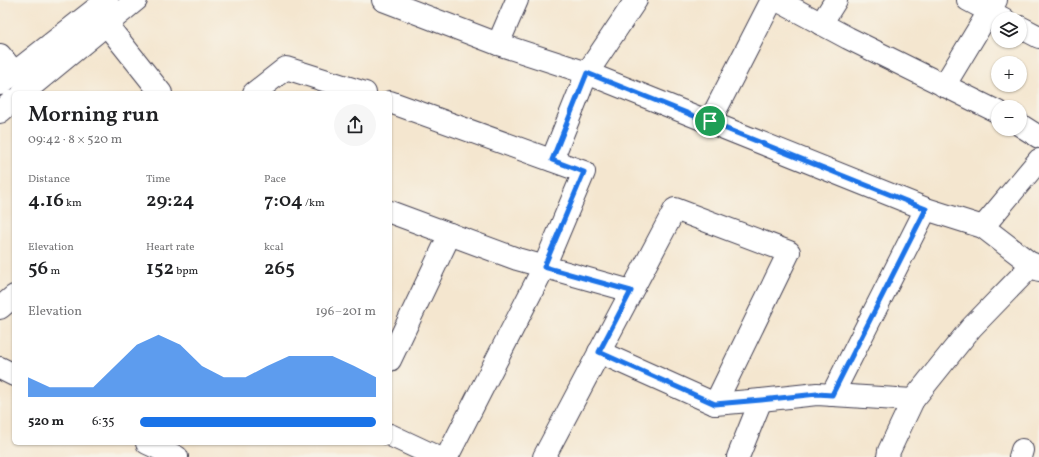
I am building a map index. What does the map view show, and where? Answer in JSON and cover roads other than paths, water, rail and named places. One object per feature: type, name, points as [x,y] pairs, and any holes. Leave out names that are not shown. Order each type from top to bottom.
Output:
[{"type":"street","points":[[0,55],[7,78],[103,11],[136,0]]},
{"type":"street","points":[[383,0],[407,4],[498,44],[587,73],[710,121],[926,209],[983,228],[1036,267],[971,328],[913,400],[889,451],[888,457]]},
{"type":"street","points":[[498,44],[517,0]]},
{"type":"street","points":[[552,160],[587,73],[636,0]]},
{"type":"street","points":[[710,121],[772,0]]},
{"type":"street","points":[[776,0],[991,109]]},
{"type":"street","points":[[822,24],[836,0]]},
{"type":"street","points":[[944,86],[997,10],[968,0]]},
{"type":"street","points":[[25,91],[103,11]]},
{"type":"street","points":[[103,11],[160,91]]},
{"type":"street","points":[[1027,31],[1039,37]]},
{"type":"street","points":[[257,91],[286,68],[359,91]]},
{"type":"street","points":[[0,112],[12,102]]},
{"type":"street","points":[[392,103],[584,172],[544,267],[447,457]]},
{"type":"street","points":[[1027,129],[1039,137]]},
{"type":"street","points":[[983,228],[1039,160]]},
{"type":"street","points":[[544,457],[675,209],[789,252],[715,404]]},
{"type":"street","points":[[832,395],[926,209]]},
{"type":"street","points":[[392,213],[517,259],[631,291]]},
{"type":"street","points":[[392,356],[450,234]]},
{"type":"street","points":[[0,308],[12,298]]},
{"type":"street","points":[[599,352],[715,404],[817,394],[913,400]]},
{"type":"street","points":[[0,368],[12,374]]},
{"type":"street","points":[[738,457],[761,400]]},
{"type":"street","points":[[392,436],[437,457]]},
{"type":"street","points":[[151,445],[177,457]]}]
